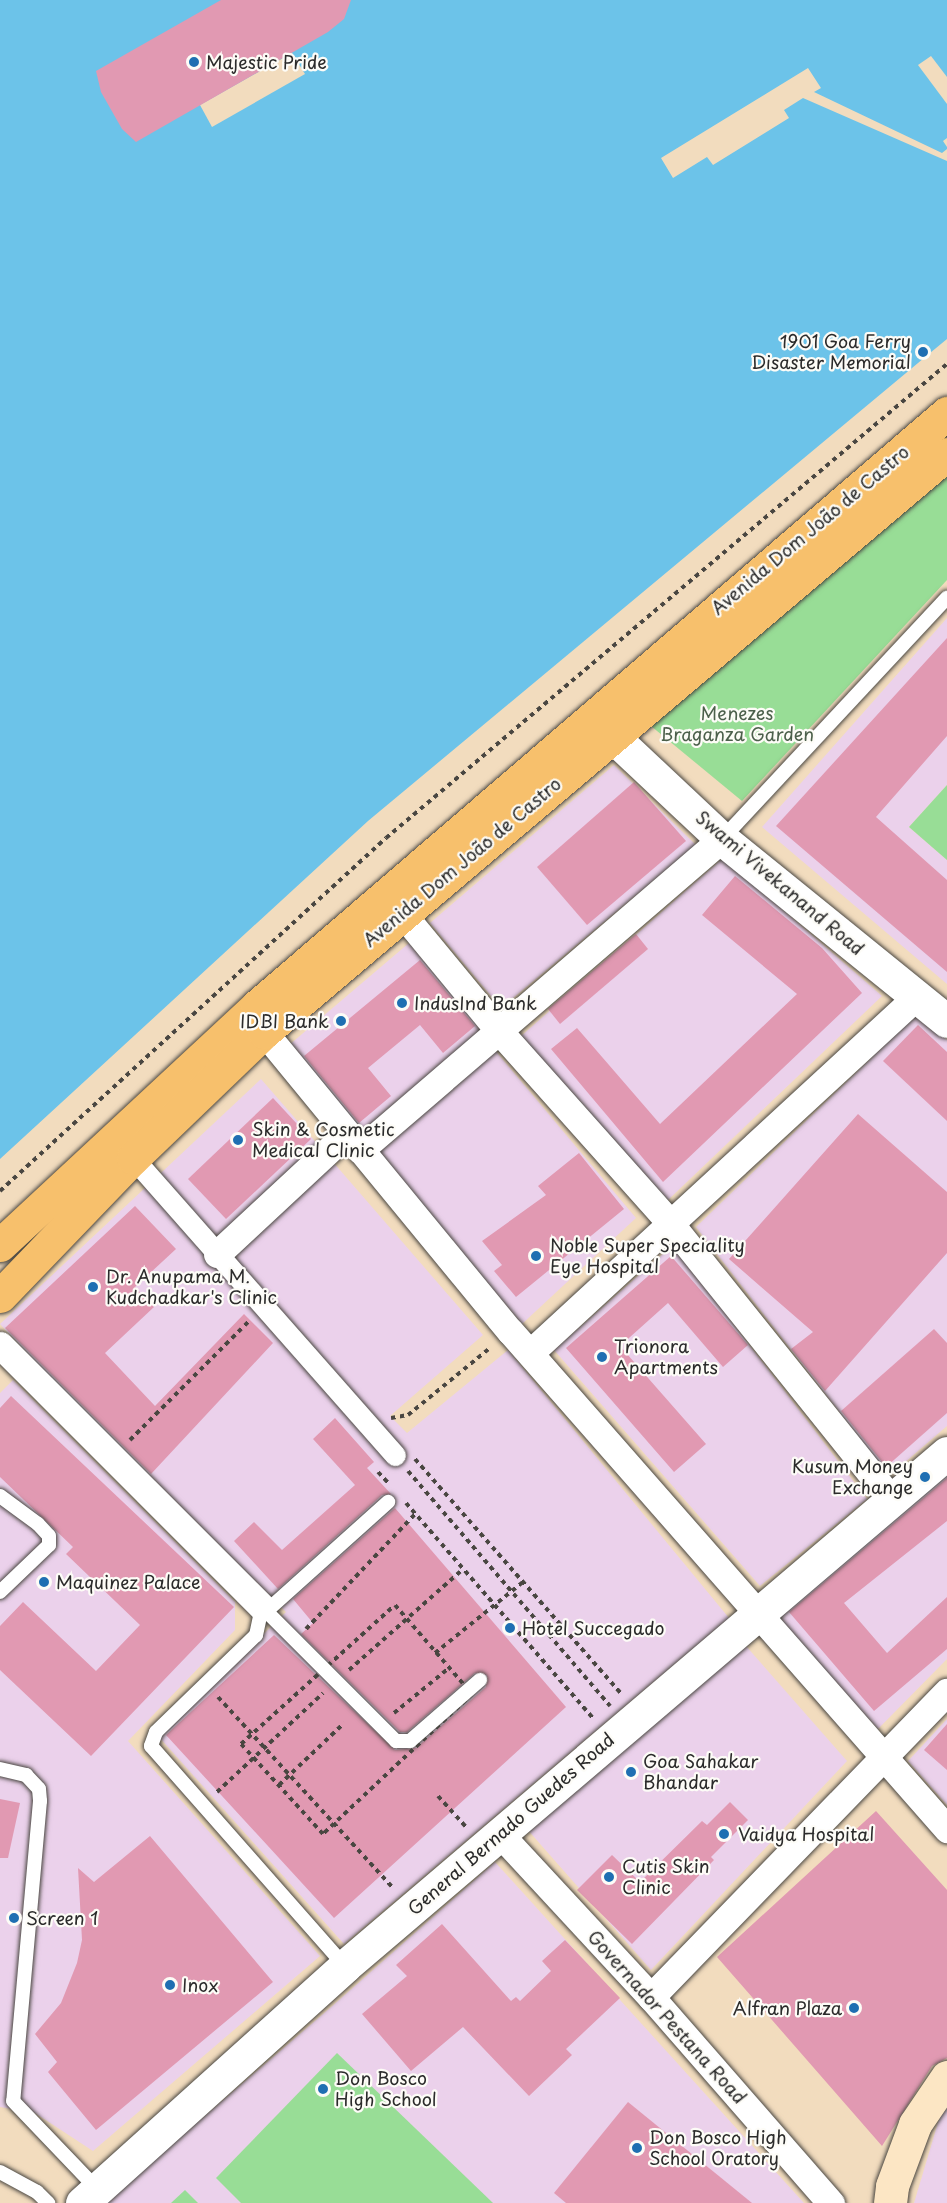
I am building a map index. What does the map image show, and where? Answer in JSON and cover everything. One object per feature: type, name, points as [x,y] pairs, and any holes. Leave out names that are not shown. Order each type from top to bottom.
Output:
[{"type":"main road","name":"Avenida Dom João de Castro","points":[[0,1296],[133,1158],[264,1032],[401,912],[947,413]]},
{"type":"main road","name":"Avenida Dom João de Castro","points":[[0,1245],[256,1006],[602,726],[947,454]]},
{"type":"main road","points":[[890,2203],[892,2186],[915,2124],[947,2077]]},
{"type":"street","name":"Swami Vivekanand Road","points":[[602,726],[722,839],[947,1021]]},
{"type":"street","points":[[217,1254],[353,1142],[500,1032],[722,839]]},
{"type":"street","points":[[401,912],[500,1032],[670,1223],[894,1501]]},
{"type":"street","points":[[531,1352],[917,996]]},
{"type":"street","points":[[264,1032],[510,1331],[531,1352],[759,1613],[883,1760],[947,1829]]},
{"type":"street","points":[[133,1158],[363,1423],[404,1456]]},
{"type":"street","points":[[1,1348],[112,1457],[261,1612]]},
{"type":"street","name":"General Bernado Guedes Road","points":[[90,2196],[345,1966],[625,1725],[894,1501],[947,1453]]},
{"type":"street","points":[[651,1997],[947,1692]]},
{"type":"street","name":"Governador Pestana Road","points":[[491,1840],[651,1997],[828,2202]]},
{"type":"lane","points":[[722,839],[947,598]]},
{"type":"lane","points":[[0,1496],[38,1524],[49,1536],[49,1545],[0,1592]]},
{"type":"lane","points":[[345,1966],[151,1746],[156,1732],[256,1635],[261,1612],[394,1496]]},
{"type":"lane","points":[[261,1612],[285,1630],[396,1741],[411,1740],[480,1680]]},
{"type":"lane","points":[[0,1769],[26,1776],[39,1789],[40,1801],[13,2101],[90,2196]]},
{"type":"lane","points":[[0,2172],[37,2192],[48,2203]]},
{"type":"path","points":[[0,1191],[386,838],[947,364]]},
{"type":"path","points":[[112,1457],[263,1306]]},
{"type":"path","points":[[363,1423],[408,1415],[510,1331]]},
{"type":"path","points":[[404,1456],[523,1582],[625,1725]]},
{"type":"path","points":[[404,1456],[511,1592],[625,1725]]},
{"type":"path","points":[[372,1465],[394,1496],[416,1514],[495,1606],[625,1725]]},
{"type":"path","points":[[285,1630],[292,1621],[305,1630],[416,1514]]},
{"type":"path","points":[[435,1653],[523,1582]]},
{"type":"path","points":[[393,1714],[449,1668]]},
{"type":"path","points":[[206,1683],[412,1909]]},
{"type":"path","points":[[279,1785],[344,1723]]},
{"type":"path","points":[[438,1796],[491,1840]]},
{"type":"shaded area","points":[[947,618],[947,785],[909,827],[947,860],[947,984],[762,827]]},
{"type":"shaded area","points":[[614,765],[696,845],[501,1008],[430,923]]},
{"type":"shaded area","points":[[723,858],[882,996],[668,1200],[520,1037]]},
{"type":"shaded area","points":[[409,943],[484,1034],[359,1138],[288,1046]]},
{"type":"shaded area","points":[[917,1014],[947,1040],[947,1426],[889,1476],[696,1227]]},
{"type":"shaded area","points":[[493,1048],[636,1218],[522,1324],[376,1152]]},
{"type":"shaded area","points":[[261,1079],[483,1335],[390,1416],[407,1433],[508,1350],[729,1618],[344,1944],[159,1737],[286,1612],[113,1444],[0,1324]]},
{"type":"shaded area","points":[[673,1245],[867,1499],[760,1586],[554,1350]]},
{"type":"shaded area","points":[[13,1380],[235,1602],[235,1630],[128,1741],[320,1956],[93,2151],[35,2113],[0,2107],[0,1393]]},
{"type":"shaded area","points":[[947,1464],[947,1659],[878,1729],[772,1614]]},
{"type":"shaded area","points":[[746,1646],[847,1761],[651,1970],[527,1829]]},
{"type":"shaded area","points":[[947,1719],[947,1805],[908,1761]]},
{"type":"shaded area","name":"Don Bosco High School","points":[[495,1862],[804,2203],[104,2203],[330,2008]]},
{"type":"shaded area","points":[[947,2108],[947,2203],[914,2203],[940,2116]]},
{"type":"green space","name":"Menezes Braganza Garden","points":[[947,474],[947,580],[742,801],[651,726]]},
{"type":"green space","points":[[947,785],[947,860],[909,827]]},
{"type":"green space","points":[[337,2053],[493,2203],[241,2203],[216,2178]]},
{"type":"green space","points":[[185,2190],[198,2203],[171,2203]]},
{"type":"water","points":[[0,0],[947,0],[947,138],[943,141],[947,147],[947,339],[930,353],[924,345],[918,350],[924,358],[368,821],[0,1159]]},
{"type":"pier","points":[[292,53],[305,74],[212,127],[200,105]]},
{"type":"pier","points":[[931,56],[947,77],[947,104],[918,65]]},
{"type":"pier","points":[[808,68],[821,88],[814,92],[942,153],[947,149],[947,161],[803,98],[784,110],[789,118],[713,165],[707,157],[673,178],[661,158]]},
{"type":"building","name":"Majestic Pride","points":[[221,0],[351,0],[344,19],[328,32],[136,142],[122,129],[101,92],[96,71]]},
{"type":"building","points":[[947,638],[947,736],[876,817],[947,880],[947,972],[776,826]]},
{"type":"building","points":[[634,782],[686,841],[587,925],[537,867]]},
{"type":"building","points":[[735,876],[822,948],[862,993],[663,1182],[551,1049],[577,1028],[660,1124],[797,994],[702,915]]},
{"type":"building","points":[[636,934],[648,949],[560,1024],[548,1009]]},
{"type":"building","points":[[420,960],[475,1026],[443,1053],[420,1025],[368,1068],[391,1096],[359,1123],[304,1056]]},
{"type":"building","points":[[918,1025],[947,1052],[947,1121],[883,1061]]},
{"type":"building","points":[[273,1098],[311,1139],[226,1219],[188,1179]]},
{"type":"building","points":[[858,1114],[947,1192],[947,1253],[825,1391],[791,1349],[813,1332],[729,1259]]},
{"type":"building","points":[[579,1153],[624,1209],[516,1297],[494,1271],[502,1265],[482,1241],[546,1195],[538,1186]]},
{"type":"building","points":[[135,1206],[176,1249],[135,1287],[154,1307],[105,1353],[155,1406],[244,1314],[273,1343],[151,1474],[5,1328]]},
{"type":"building","name":"Trionora Apartments","points":[[671,1256],[748,1345],[723,1367],[668,1303],[620,1346],[706,1444],[674,1472],[566,1348]]},
{"type":"building","points":[[934,1329],[947,1343],[947,1413],[886,1467],[841,1411]]},
{"type":"building","points":[[11,1396],[234,1607],[91,1756],[0,1670],[0,1626],[23,1602],[96,1671],[140,1625],[66,1554],[73,1547],[0,1477],[0,1408]]},
{"type":"building","points":[[335,1418],[374,1462],[367,1468],[391,1494],[382,1495],[278,1589],[234,1541],[254,1522],[282,1550],[355,1485],[313,1439]]},
{"type":"building","points":[[947,1478],[947,1521],[844,1603],[887,1653],[947,1597],[947,1649],[874,1711],[789,1612]]},
{"type":"building","points":[[395,1508],[566,1707],[334,1918],[166,1735],[274,1635],[395,1750],[416,1748],[486,1687],[487,1675],[475,1673],[407,1732],[400,1732],[301,1634],[313,1623],[293,1599]]},
{"type":"building","points":[[947,1724],[947,1770],[924,1750]]},
{"type":"building","points":[[0,1799],[20,1803],[8,1858],[0,1858]]},
{"type":"building","points":[[730,1802],[748,1820],[711,1857],[714,1860],[632,1944],[577,1890],[612,1855],[640,1882],[702,1821],[707,1825]]},
{"type":"building","name":"Alfran Plaza","points":[[876,1811],[947,1890],[947,2058],[932,2066],[882,2146],[717,1957]]},
{"type":"building","name":"Inox","points":[[150,1836],[273,1982],[96,2130],[48,2072],[57,2062],[35,2034],[61,2003],[77,1963],[82,1940],[78,1868],[94,1882]]},
{"type":"building","points":[[442,1924],[511,2001],[516,1997],[520,2001],[551,1971],[542,1961],[565,1940],[620,1998],[566,2049],[572,2055],[529,2096],[463,2027],[411,2071],[362,2014],[407,1976],[396,1965]]},
{"type":"building","name":"Don Bosco High School Oratory","points":[[628,2102],[752,2203],[566,2203],[554,2193]]},
{"type":"place","name":"Majestic Pride","points":[[194,62]]},
{"type":"place","name":"1901 Goa Ferry Disaster Memorial","points":[[923,352]]},
{"type":"place","name":"IndusInd Bank","points":[[402,1003]]},
{"type":"place","name":"IDBI Bank","points":[[341,1021]]},
{"type":"place","name":"Skin & Cosmetic Medical Clinic","points":[[238,1140]]},
{"type":"place","name":"Noble Super Speciality Eye Hospital","points":[[536,1256]]},
{"type":"place","name":"Dr. Anupama M. Kudchadkar's Clinic","points":[[93,1287]]},
{"type":"place","name":"Trionora Apartments","points":[[602,1357]]},
{"type":"place","name":"Kusum Money Exchange","points":[[925,1477]]},
{"type":"place","name":"Maquinez Palace","points":[[44,1582]]},
{"type":"place","name":"Hotel Succegado","points":[[510,1628]]},
{"type":"place","name":"Goa Sahakar Bhandar","points":[[631,1772]]},
{"type":"place","name":"Vaidya Hospital","points":[[724,1834]]},
{"type":"place","name":"Cutis Skin Clinic","points":[[609,1877]]},
{"type":"place","name":"Screen 1","points":[[14,1918]]},
{"type":"place","name":"Inox","points":[[170,1985]]},
{"type":"place","name":"Alfran Plaza","points":[[854,2008]]},
{"type":"place","name":"Don Bosco High School","points":[[323,2089]]},
{"type":"place","name":"Don Bosco High School Oratory","points":[[637,2148]]}]
